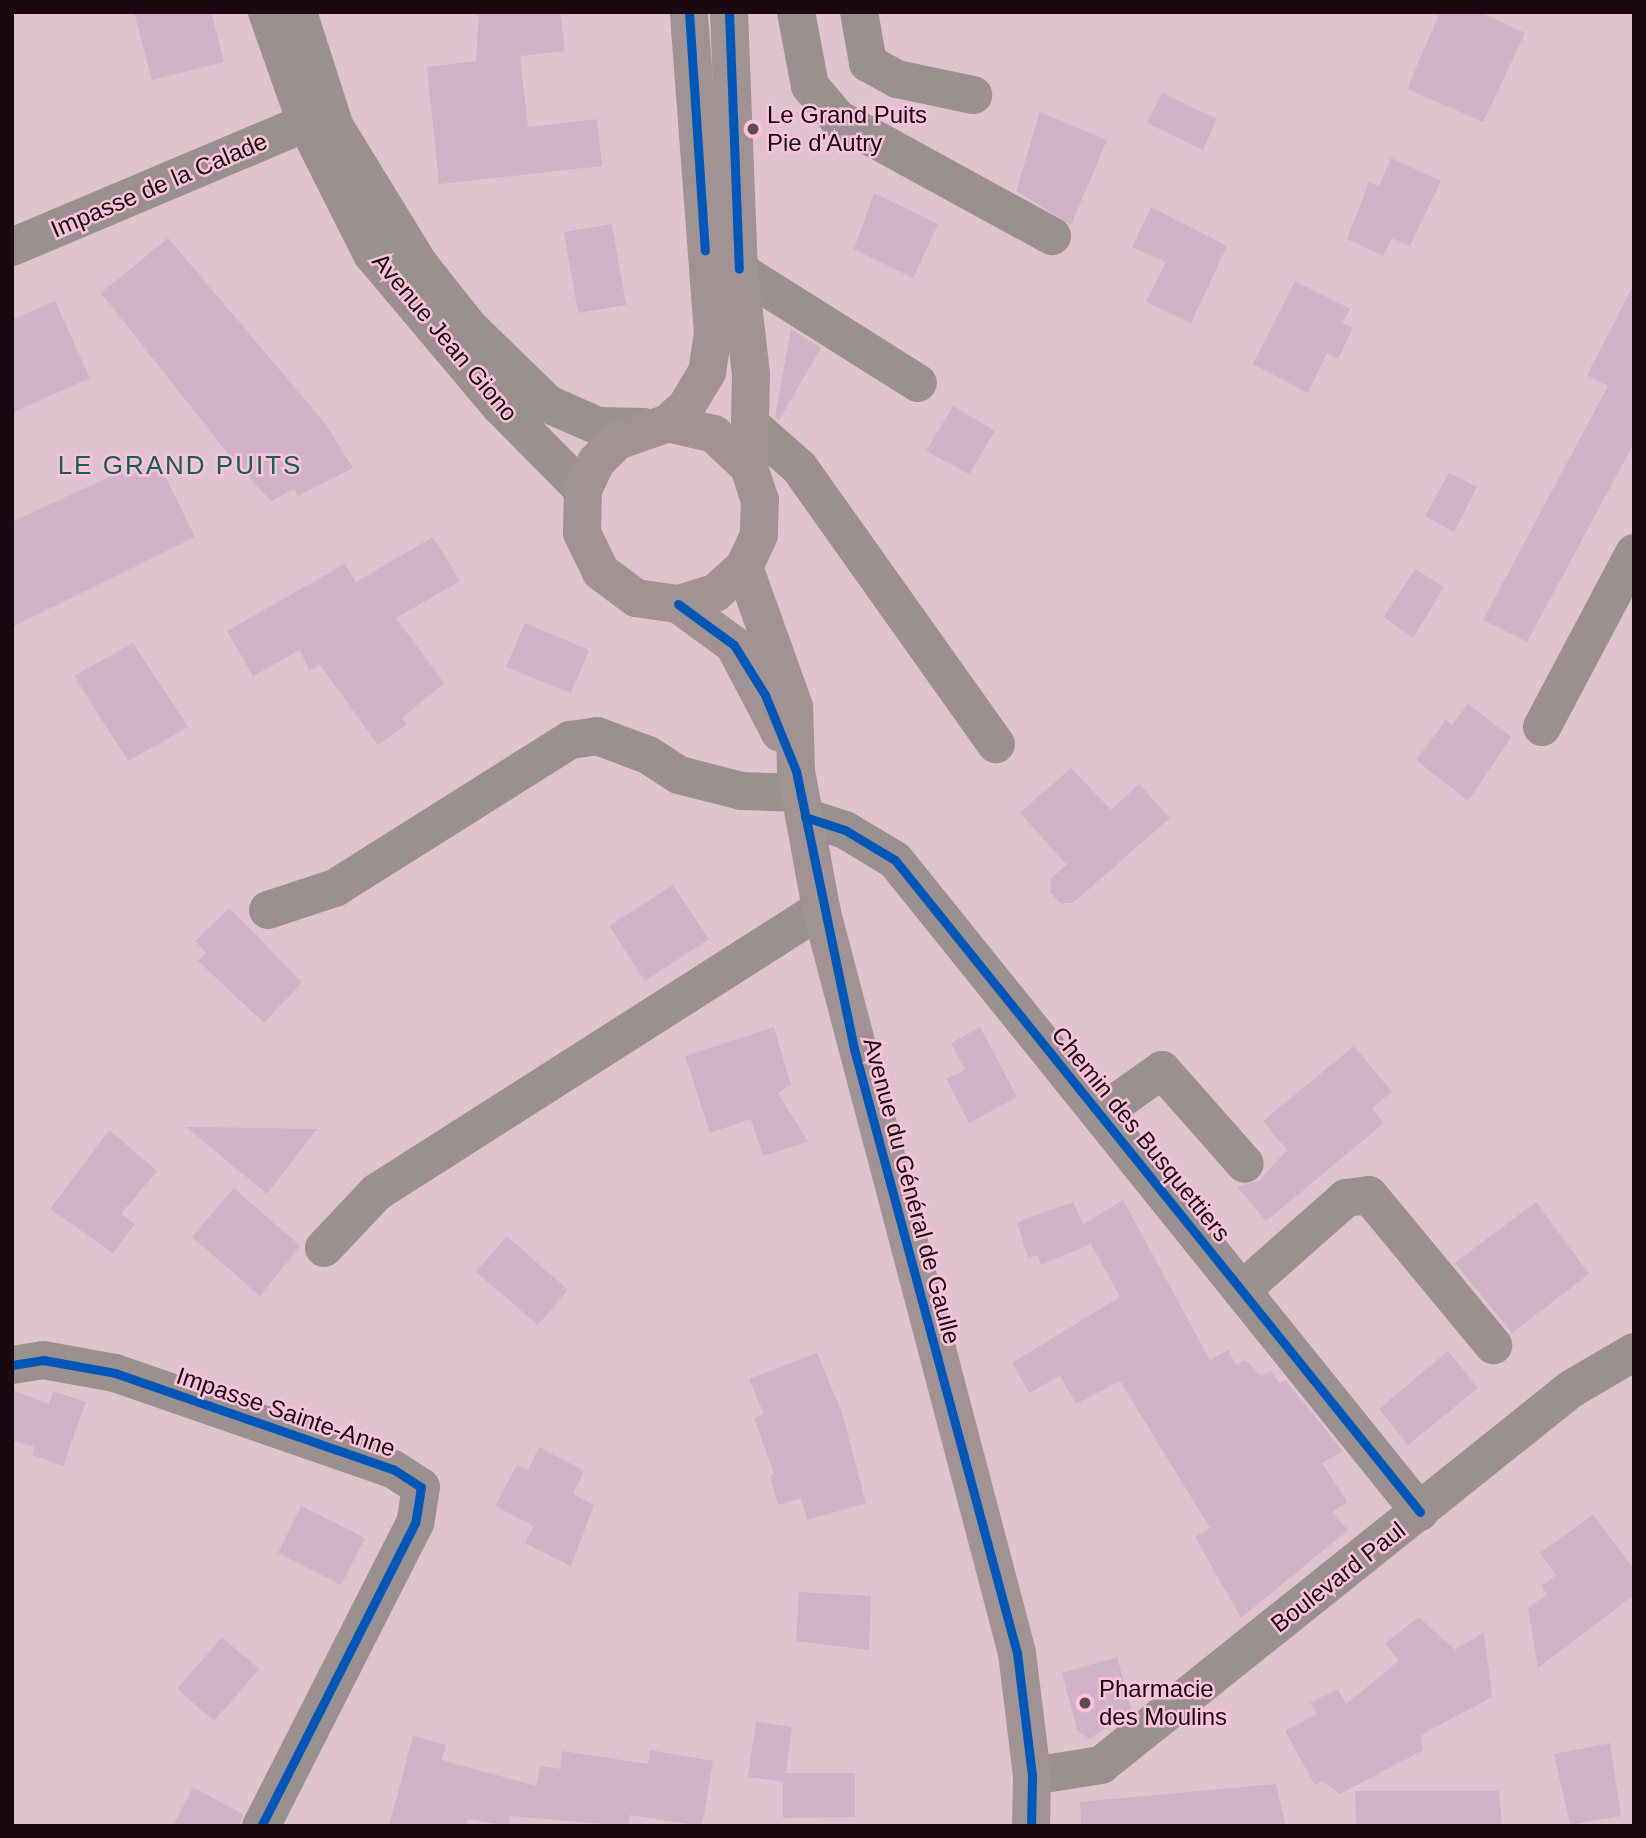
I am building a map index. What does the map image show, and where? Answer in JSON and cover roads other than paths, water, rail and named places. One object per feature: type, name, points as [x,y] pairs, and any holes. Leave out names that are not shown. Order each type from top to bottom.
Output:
[{"type":"main road","points":[[689,12],[713,334],[707,372],[686,408],[603,455],[583,490],[582,533],[601,572],[636,598],[678,604],[715,593],[744,567],[759,535],[760,500],[748,467],[751,375],[739,269],[729,12]]},
{"type":"main road","points":[[656,425],[714,434],[748,467]]},
{"type":"main road","name":"Avenue du Général de Gaulle","points":[[744,567],[794,707],[800,793],[821,909],[1017,1653],[1032,1776],[1031,1826]]},
{"type":"main road","name":"Avenue du Général de Gaulle","points":[[678,604],[734,645],[765,695],[800,793]]},
{"type":"street","name":"Avenue Jean Giono","points":[[267,12],[306,123],[372,254],[500,405],[583,490]]},
{"type":"street","name":"Avenue Jean Giono","points":[[298,12],[335,127],[419,264],[469,327],[548,404],[598,426],[656,425]]},
{"type":"street","points":[[796,12],[810,86],[838,119],[1052,236]]},
{"type":"street","points":[[859,12],[868,63],[897,79],[973,95]]},
{"type":"street","name":"Impasse de la Calade","points":[[12,247],[306,123]]},
{"type":"street","points":[[705,250],[918,383]]},
{"type":"street","points":[[750,424],[799,467],[996,744]]},
{"type":"street","points":[[1542,727],[1634,553]]},
{"type":"street","name":"Chemin des Busquettiers","points":[[268,909],[335,888],[570,740],[597,736],[648,755],[679,775],[742,791],[800,793],[845,830],[895,860],[1420,1512]]},
{"type":"street","points":[[324,1248],[377,1192],[821,909]]},
{"type":"street","points":[[1100,1114],[1162,1070],[1245,1164]]},
{"type":"street","points":[[1242,1290],[1346,1198],[1369,1195],[1493,1346]]},
{"type":"street","name":"Boulevard Paul","points":[[1032,1776],[1101,1765],[1571,1389],[1634,1352]]},
{"type":"street","name":"Impasse Sainte-Anne","points":[[12,1364],[43,1360],[115,1373],[393,1469],[421,1487],[415,1523],[261,1826]]},
{"type":"place","name":"Le Grand Puits Pie d'Autry","points":[[753,129]]},
{"type":"place","name":"Pharmacie des Moulins","points":[[1085,1703]]},
{"type":"district","name":"LE GRAND PUITS","points":[[180,466]]}]
